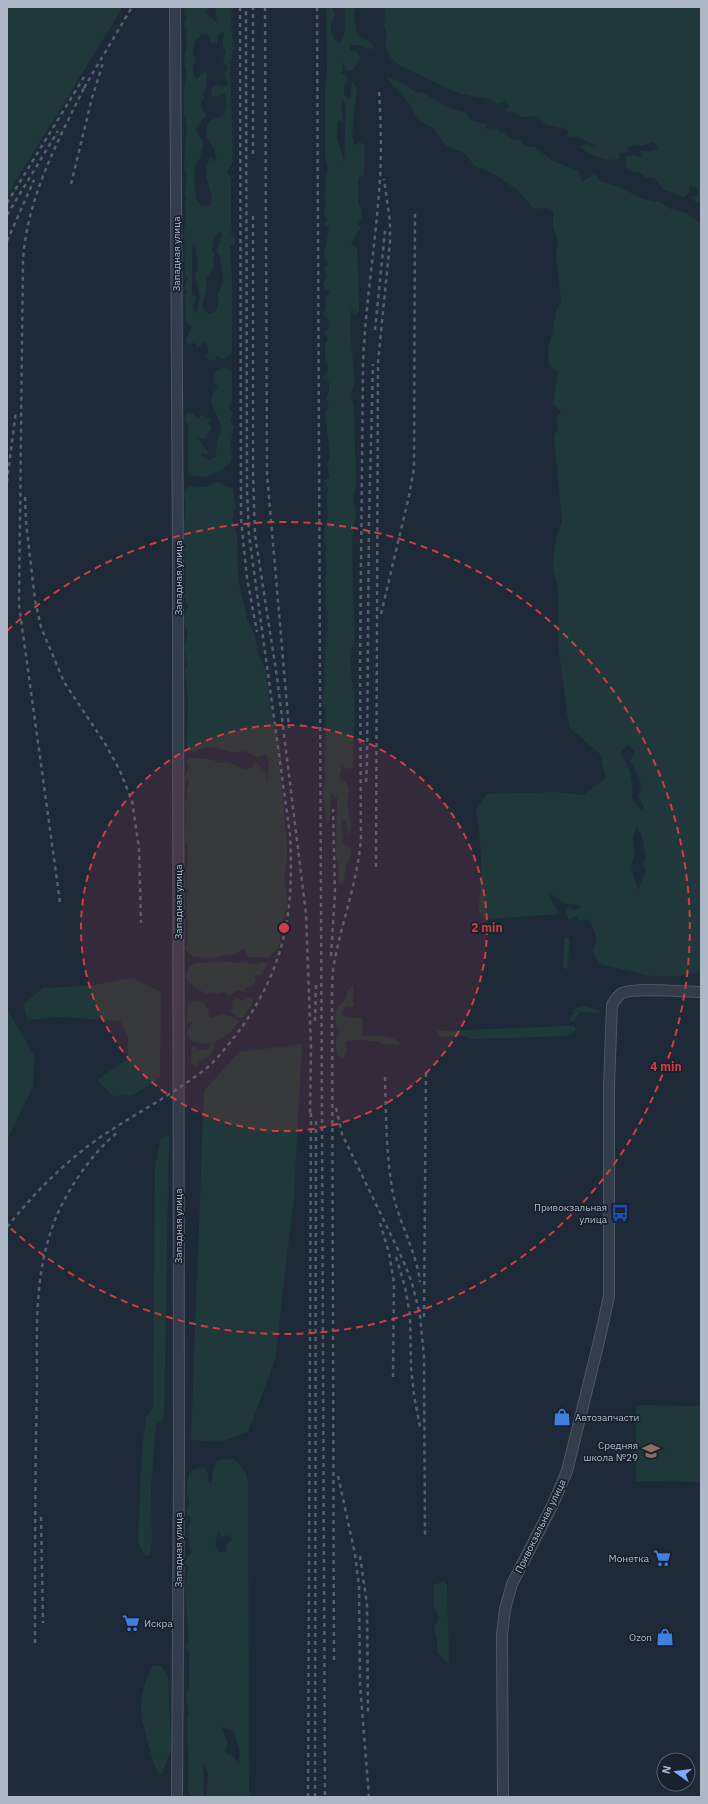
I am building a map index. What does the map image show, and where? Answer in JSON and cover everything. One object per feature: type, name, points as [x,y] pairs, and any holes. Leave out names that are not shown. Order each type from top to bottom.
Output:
[{"type":"street","name":"Западная улица","points":[[175,7],[178,570],[177,1797]]},
{"type":"street","name":"Привокзальная улица","points":[[503,1797],[502,1635],[505,1609],[512,1584],[554,1504],[567,1471],[609,1296],[610,1014],[612,1005],[617,996],[634,991],[701,992]]},
{"type":"green space","points":[[7,7],[123,7],[7,195]]},
{"type":"green space","points":[[185,7],[209,7],[205,13],[215,21],[217,20],[215,7],[232,7],[231,22],[234,47],[230,66],[233,153],[232,165],[227,171],[231,179],[231,234],[235,238],[235,244],[230,246],[232,273],[232,353],[224,359],[217,355],[215,360],[209,360],[205,357],[208,354],[207,343],[202,341],[201,346],[196,348],[196,343],[188,344],[186,340],[192,326],[186,322],[185,296],[188,292],[185,290],[186,282],[189,278],[185,276],[184,230],[186,220],[185,203],[187,200],[185,194],[187,175],[184,166],[187,126],[184,114],[184,89],[187,72],[184,57],[187,48],[186,32],[188,29],[184,26],[187,18],[184,14]],"holes":[[[222,31],[224,34],[222,46],[226,51],[223,61],[228,69],[224,74],[228,84],[227,87],[216,85],[211,89],[212,96],[219,96],[225,92],[226,109],[224,114],[210,121],[206,131],[207,138],[213,146],[217,158],[214,161],[211,157],[207,164],[207,178],[212,196],[210,206],[201,205],[196,199],[194,174],[195,164],[199,160],[204,143],[195,130],[203,118],[207,115],[201,108],[201,101],[205,98],[202,94],[206,88],[207,72],[202,73],[198,79],[194,76],[193,66],[196,62],[193,53],[195,41],[201,35],[207,34],[211,43],[217,44],[218,35]],[[218,232],[222,233],[217,252],[221,257],[220,263],[223,280],[217,296],[219,300],[216,311],[210,314],[204,311],[202,305],[206,291],[206,280],[214,267],[213,259],[215,254],[212,251],[213,242]],[[195,244],[198,268],[195,276],[200,296],[198,310],[194,314],[193,306],[196,297],[192,294],[192,245]]]},
{"type":"green space","points":[[326,7],[332,7],[335,15],[331,31],[336,41],[340,44],[345,30],[345,7],[356,7],[354,14],[357,34],[370,42],[375,48],[367,49],[360,45],[349,45],[350,50],[358,53],[360,58],[354,69],[346,71],[343,62],[341,74],[346,75],[348,79],[344,86],[344,95],[348,99],[351,97],[350,89],[352,82],[357,87],[352,136],[355,145],[360,142],[365,146],[364,175],[358,178],[358,204],[362,209],[361,219],[356,223],[361,227],[351,243],[357,248],[359,311],[354,315],[352,307],[350,319],[355,383],[351,394],[354,406],[356,485],[353,498],[356,512],[352,540],[354,639],[350,663],[354,696],[353,768],[347,769],[343,766],[340,772],[340,780],[346,782],[349,788],[347,802],[351,827],[349,836],[345,819],[341,822],[343,843],[352,849],[346,866],[343,886],[338,882],[339,869],[336,856],[337,798],[331,793],[330,818],[327,825],[323,791],[326,778],[324,769],[326,749],[325,710],[322,700],[325,685],[324,668],[327,633],[327,612],[325,602],[327,593],[325,581],[327,566],[325,554],[327,545],[324,540],[325,525],[328,518],[326,500],[328,488],[324,481],[330,477],[327,465],[330,457],[325,412],[329,405],[326,398],[329,391],[329,382],[322,378],[328,370],[328,363],[325,359],[325,344],[328,339],[324,333],[328,328],[329,321],[323,314],[326,307],[325,299],[329,293],[329,290],[325,289],[323,284],[327,275],[323,269],[328,264],[324,256],[329,228],[324,224],[327,219],[324,215],[326,204],[324,196],[326,192],[325,183],[328,168],[325,158],[325,86],[327,71]],"holes":[[[342,99],[346,104],[344,163],[337,137],[338,119],[341,122],[343,121],[341,105]]]},
{"type":"green space","points":[[385,7],[701,7],[701,203],[698,203],[690,198],[698,194],[697,188],[689,186],[689,193],[684,197],[663,189],[654,178],[646,178],[640,172],[631,172],[625,166],[627,164],[624,156],[634,155],[642,157],[640,151],[651,151],[658,148],[653,142],[642,146],[634,144],[627,148],[629,152],[619,153],[619,159],[603,159],[579,146],[586,144],[596,148],[590,142],[566,136],[568,131],[541,123],[539,116],[522,117],[515,113],[504,111],[509,107],[506,100],[498,104],[489,99],[462,94],[401,66],[391,58],[385,46],[387,36],[384,26]]},
{"type":"green space","points":[[385,76],[405,84],[415,92],[424,93],[448,108],[465,112],[472,121],[486,124],[486,129],[496,128],[500,133],[506,132],[510,139],[520,140],[523,146],[535,147],[553,161],[579,171],[582,182],[595,174],[600,181],[617,186],[643,199],[660,202],[671,209],[686,213],[701,224],[701,972],[679,976],[651,976],[600,964],[592,951],[596,942],[596,935],[587,919],[579,921],[575,916],[570,919],[565,915],[565,910],[568,908],[576,910],[582,906],[569,904],[557,899],[551,894],[549,898],[560,914],[485,919],[478,910],[481,886],[481,860],[476,809],[487,794],[555,792],[583,795],[606,778],[600,754],[569,727],[558,645],[558,591],[553,566],[556,538],[562,522],[554,436],[558,429],[556,420],[561,411],[553,404],[558,372],[549,366],[548,349],[556,311],[561,301],[556,253],[558,241],[553,226],[553,212],[544,208],[534,209],[518,190],[494,174],[475,166],[464,153],[447,146],[433,128],[417,119],[410,105]],"holes":[[[628,745],[635,751],[630,761],[639,778],[641,786],[638,796],[644,806],[641,810],[632,799],[632,786],[629,769],[620,753]],[[636,826],[642,836],[646,857],[643,864],[646,870],[638,890],[631,867],[635,853],[633,839]]]},
{"type":"green space","points":[[223,367],[232,372],[232,401],[228,407],[233,413],[230,422],[234,426],[230,445],[232,451],[231,461],[222,470],[205,477],[188,475],[189,425],[185,420],[187,413],[191,412],[197,418],[202,415],[213,420],[208,423],[212,427],[206,438],[198,438],[210,454],[202,453],[200,456],[209,460],[216,457],[217,441],[221,433],[221,427],[212,402],[214,393],[218,387],[213,381],[214,373]]},
{"type":"green space","points":[[216,482],[233,488],[235,506],[233,520],[237,536],[238,579],[248,622],[254,633],[259,656],[266,671],[269,700],[274,718],[273,728],[278,737],[282,761],[279,761],[287,844],[287,858],[284,878],[288,903],[280,932],[280,943],[269,957],[246,957],[245,949],[230,956],[228,954],[210,958],[192,956],[185,949],[188,942],[186,895],[189,891],[185,886],[188,849],[185,841],[185,803],[187,798],[187,788],[190,782],[185,778],[189,766],[186,761],[189,757],[214,760],[217,763],[227,762],[245,769],[252,768],[255,762],[265,771],[267,781],[269,763],[266,754],[259,757],[251,755],[246,751],[232,752],[208,747],[201,748],[194,752],[187,749],[188,697],[185,670],[188,664],[184,650],[188,631],[183,621],[188,607],[184,596],[186,580],[183,535],[186,506],[184,494],[189,486],[207,487]]},
{"type":"green space","points":[[568,936],[570,942],[567,970],[563,967],[564,939]]},
{"type":"green space","points":[[244,962],[253,965],[263,962],[268,964],[261,975],[254,975],[256,981],[252,987],[245,988],[244,992],[238,990],[229,996],[223,992],[211,994],[202,992],[193,986],[185,976],[189,967],[195,963]]},
{"type":"green space","points":[[132,978],[161,992],[160,1078],[133,1095],[113,1096],[97,1080],[128,1059],[128,1036],[120,1021],[59,1017],[28,1020],[23,1005],[43,988],[87,986]]},
{"type":"green space","points":[[354,985],[353,1001],[355,1004],[352,1007],[347,1006],[343,1009],[341,1014],[346,1017],[362,1018],[363,1036],[388,1037],[397,1041],[401,1045],[383,1044],[379,1042],[361,1040],[346,1041],[347,1052],[343,1059],[337,1055],[336,1040],[340,1032],[336,1024],[336,1010],[347,996],[347,990]]},
{"type":"green space","points":[[250,997],[253,999],[251,1005],[242,1018],[237,1017],[230,1011],[233,1007],[231,1002],[237,998],[242,1001]]},
{"type":"green space","points":[[196,1001],[203,1002],[208,1010],[209,1017],[213,1018],[223,1015],[239,1021],[235,1028],[215,1042],[214,1048],[210,1055],[196,1066],[191,1063],[192,1045],[200,1050],[208,1050],[211,1043],[200,1044],[190,1039],[187,1032],[192,1023],[190,1021],[187,1022],[188,1004]]},
{"type":"green space","points":[[584,1006],[599,1010],[600,1013],[580,1012],[574,1021],[570,1021],[570,1017],[574,1013],[572,1011],[577,1007]]},
{"type":"green space","points":[[7,1009],[35,1057],[33,1086],[7,1140]]},
{"type":"green space","points":[[574,1026],[576,1030],[569,1036],[474,1039],[463,1036],[438,1037],[437,1031]]},
{"type":"green space","points":[[302,1044],[294,1196],[275,1360],[248,1432],[221,1442],[191,1440],[204,1091],[239,1052]]},
{"type":"green space","points":[[169,1135],[164,1419],[156,1425],[151,1488],[152,1539],[150,1556],[144,1555],[138,1542],[142,1447],[146,1417],[153,1407],[155,1167],[160,1140]]},
{"type":"green space","points":[[636,1405],[701,1406],[701,1482],[636,1481]]},
{"type":"green space","points":[[233,1459],[236,1461],[245,1472],[248,1483],[249,1797],[207,1797],[208,1772],[203,1763],[204,1797],[193,1797],[188,1791],[189,1773],[187,1719],[189,1714],[186,1694],[189,1687],[189,1652],[185,1647],[189,1642],[185,1587],[189,1568],[185,1563],[187,1558],[192,1553],[187,1528],[191,1523],[190,1517],[187,1515],[187,1508],[190,1502],[187,1494],[187,1486],[188,1477],[192,1470],[204,1467],[208,1474],[208,1481],[211,1484],[214,1466],[218,1460]],"holes":[[[218,1529],[221,1537],[229,1535],[232,1539],[226,1545],[227,1552],[219,1552],[215,1545]],[[222,1727],[234,1731],[240,1754],[238,1763],[234,1757],[226,1754],[225,1749],[228,1744]]]},
{"type":"green space","points":[[444,1581],[447,1585],[448,1663],[437,1653],[437,1641],[434,1628],[439,1619],[434,1606],[434,1585]]},
{"type":"green space","points":[[153,1666],[161,1666],[168,1675],[171,1749],[162,1774],[157,1772],[145,1733],[141,1711],[141,1699],[144,1687]]},
{"type":"railway","points":[[84,88],[132,7]]},
{"type":"railway","points":[[240,7],[241,519],[247,578],[257,632]]},
{"type":"railway","points":[[7,1227],[45,1184],[88,1146],[180,1088],[213,1062],[242,1027],[257,1004],[269,981],[278,958],[284,936],[290,888],[290,835],[249,535],[247,491],[246,7]]},
{"type":"railway","points":[[253,7],[253,154]]},
{"type":"railway","points":[[265,7],[267,474],[289,728]]},
{"type":"railway","points":[[317,7],[325,1797]]},
{"type":"railway","points":[[71,184],[92,98],[103,63]]},
{"type":"railway","points":[[7,203],[84,77]]},
{"type":"railway","points":[[60,902],[19,605],[23,259],[26,235],[38,191],[55,148],[86,84]]},
{"type":"railway","points":[[332,1004],[333,970],[353,887],[361,837],[360,663],[363,365],[380,179],[381,142],[379,91]]},
{"type":"railway","points":[[7,215],[58,131]]},
{"type":"railway","points":[[376,867],[378,362],[390,242],[390,222],[384,179]]},
{"type":"railway","points":[[7,241],[34,180]]},
{"type":"railway","points":[[381,614],[414,469],[415,212]]},
{"type":"railway","points":[[253,216],[253,473],[255,535],[277,677],[306,914],[311,1047],[310,1117]]},
{"type":"railway","points":[[375,330],[385,231]]},
{"type":"railway","points":[[366,782],[369,520],[373,364]]},
{"type":"railway","points":[[7,482],[16,411]]},
{"type":"railway","points":[[25,497],[26,522],[35,600],[41,627],[64,682],[106,745],[120,771],[132,801],[139,848],[141,923]]},
{"type":"railway","points":[[331,956],[335,893],[333,809]]},
{"type":"railway","points":[[315,1021],[316,985]]},
{"type":"railway","points":[[332,1000],[334,1660]]},
{"type":"railway","points":[[424,1317],[426,1071]]},
{"type":"railway","points":[[385,1077],[387,1147],[394,1200],[415,1258],[420,1282]]},
{"type":"railway","points":[[336,1108],[342,1134],[403,1260],[412,1283],[420,1315],[424,1357],[425,1535]]},
{"type":"railway","points":[[308,1797],[311,1111]]},
{"type":"railway","points":[[315,1797],[316,1117]]},
{"type":"railway","points":[[35,1643],[37,1328],[39,1289],[42,1269],[51,1231],[69,1191],[88,1164],[118,1132]]},
{"type":"railway","points":[[380,1223],[389,1253],[394,1283],[393,1377]]},
{"type":"railway","points":[[396,1257],[405,1287],[410,1315],[411,1368],[420,1427]]},
{"type":"railway","points":[[338,1476],[355,1554],[359,1587],[360,1684],[369,1797]]},
{"type":"railway","points":[[41,1517],[43,1623]]},
{"type":"railway","points":[[360,1556],[367,1604],[368,1712]]},
{"type":"place","name":"Привокзальная улица","points":[[620,1213]]},
{"type":"place","name":"Автозапчасти","points":[[562,1417]]},
{"type":"place","name":"Средняя школа №29","points":[[651,1451]]},
{"type":"place","name":"Монетка","points":[[662,1558]]},
{"type":"place","name":"Искра","points":[[131,1623]]},
{"type":"place","name":"Ozon","points":[[665,1637]]}]
